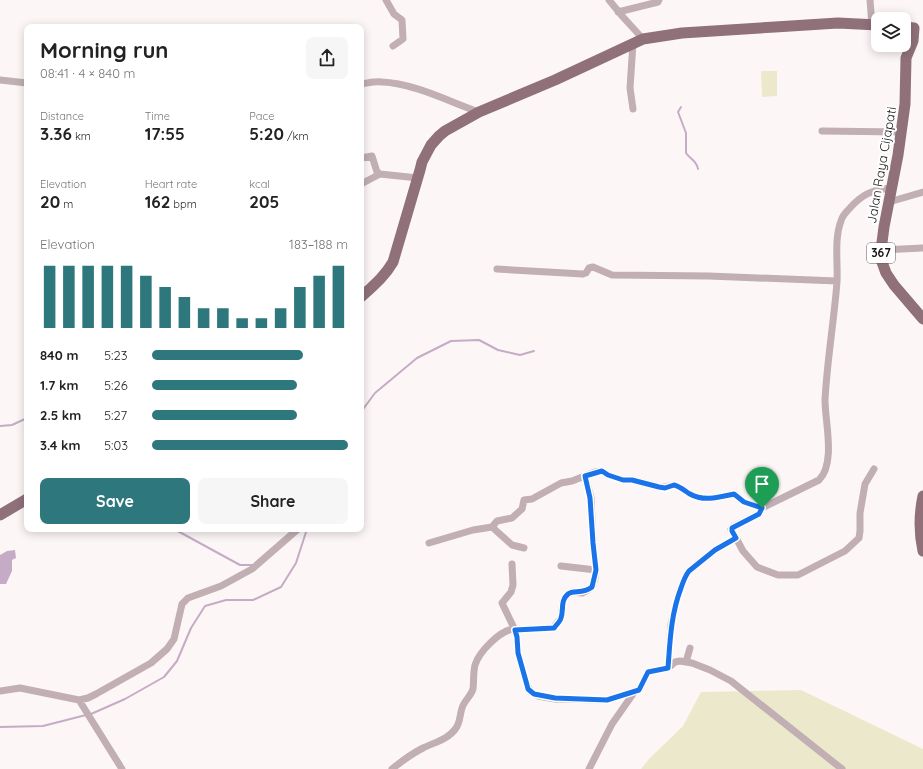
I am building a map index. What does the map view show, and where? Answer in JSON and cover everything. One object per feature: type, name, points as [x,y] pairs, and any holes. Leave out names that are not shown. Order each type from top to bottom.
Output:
[{"type":"main road","points":[[364,294],[389,270],[393,262],[422,162],[431,145],[439,136],[455,125],[479,112],[554,80],[638,41],[669,34],[838,23],[871,25]]},
{"type":"main road","name":"Jalan Raya Cijapati","points":[[914,28],[914,37],[906,58],[906,94],[896,132],[898,155],[881,250],[882,262],[886,273],[923,319]]},
{"type":"main road","points":[[923,496],[919,520],[923,551]]},
{"type":"main road","points":[[0,515],[24,501]]},
{"type":"street","points":[[386,0],[394,14],[402,20],[403,24],[403,39],[393,46]]},
{"type":"street","points":[[609,0],[638,41],[630,88],[633,109]]},
{"type":"street","points":[[618,12],[658,2],[659,0]]},
{"type":"street","points":[[870,0],[872,12]]},
{"type":"street","points":[[0,80],[24,83]]},
{"type":"street","points":[[364,84],[382,82],[405,86],[479,112]]},
{"type":"street","points":[[822,131],[896,132]]},
{"type":"street","points":[[364,157],[372,156],[377,172],[380,174]]},
{"type":"street","points":[[364,182],[380,174],[418,178]]},
{"type":"street","points":[[874,469],[865,484],[860,513],[860,531],[858,538],[845,551],[798,575],[778,575],[757,567],[743,551],[732,531],[732,528],[759,514],[762,508],[819,480],[827,468],[828,426],[825,401],[837,281],[838,230],[841,220],[854,203],[865,194],[879,189],[891,188]]},
{"type":"street","points":[[889,202],[923,192]]},
{"type":"street","points":[[881,250],[923,248]]},
{"type":"street","points":[[497,269],[583,274],[586,273],[589,268],[594,267],[612,275],[709,276],[837,281]]},
{"type":"street","points":[[429,544],[473,530],[492,527],[497,521],[516,516],[522,509],[524,500],[532,499],[561,483],[602,471],[608,475],[623,480],[632,480],[659,487],[665,488],[674,485],[683,488],[691,495],[703,498],[734,494],[744,502],[762,508]]},
{"type":"street","points":[[392,769],[404,759],[422,748],[438,742],[456,729],[464,703],[473,689],[476,664],[479,657],[484,650],[500,635],[508,629],[554,628],[561,618],[562,606],[565,598],[572,592],[582,593],[593,585],[596,570],[592,537],[590,498],[585,476]]},
{"type":"street","points":[[492,527],[512,545],[524,548]]},
{"type":"street","points":[[0,691],[20,688],[79,700],[96,694],[151,663],[167,649],[174,639],[182,604],[188,598],[221,586],[252,569],[295,532]]},
{"type":"street","points":[[668,668],[671,624],[686,575],[715,550],[736,538]]},
{"type":"street","points":[[512,564],[513,585],[511,592],[502,603],[517,637],[518,653],[528,689],[534,694],[555,698],[607,700],[639,690],[648,672],[668,668],[675,662],[692,663],[731,681],[842,769]]},
{"type":"street","points":[[561,566],[596,570]]},
{"type":"street","points":[[686,662],[690,648]]},
{"type":"street","points":[[589,769],[612,724],[635,691]]},
{"type":"street","points":[[79,700],[122,769]]},
{"type":"shaded area","points":[[761,71],[777,71],[777,96],[762,97]]},
{"type":"shaded area","points":[[15,550],[16,558],[12,560],[12,571],[6,584],[0,584],[0,555],[7,551]]},
{"type":"shaded area","points":[[801,690],[923,749],[923,769],[641,769],[649,759],[683,726],[701,692]]},
{"type":"waterway","points":[[681,107],[678,112],[686,133],[686,153],[695,162],[698,169]]},
{"type":"waterway","points":[[364,408],[375,393],[417,358],[451,341],[479,340],[498,350],[520,355],[534,351]]},
{"type":"waterway","points":[[0,426],[12,425],[24,419]]},
{"type":"waterway","points":[[180,532],[240,565],[253,565]]},
{"type":"waterway","points":[[91,714],[125,699],[164,677],[177,661],[191,628],[205,606],[226,600],[253,600],[281,587],[296,563],[306,532]]},
{"type":"waterway","points":[[0,727],[43,726],[86,715]]},
{"type":"route","points":[[602,471],[608,475],[623,480],[632,480],[659,487],[665,488],[674,485],[683,488],[691,495],[703,498],[716,498],[734,494],[744,502],[762,508],[759,514],[731,529],[736,538],[715,550],[687,573],[671,624],[668,668],[655,672],[648,672],[639,690],[607,700],[576,700],[538,696],[528,689],[518,653],[515,630],[554,628],[561,618],[563,601],[568,594],[572,592],[582,593],[588,590],[592,587],[595,578],[596,570],[590,498],[585,476],[602,471]]}]
